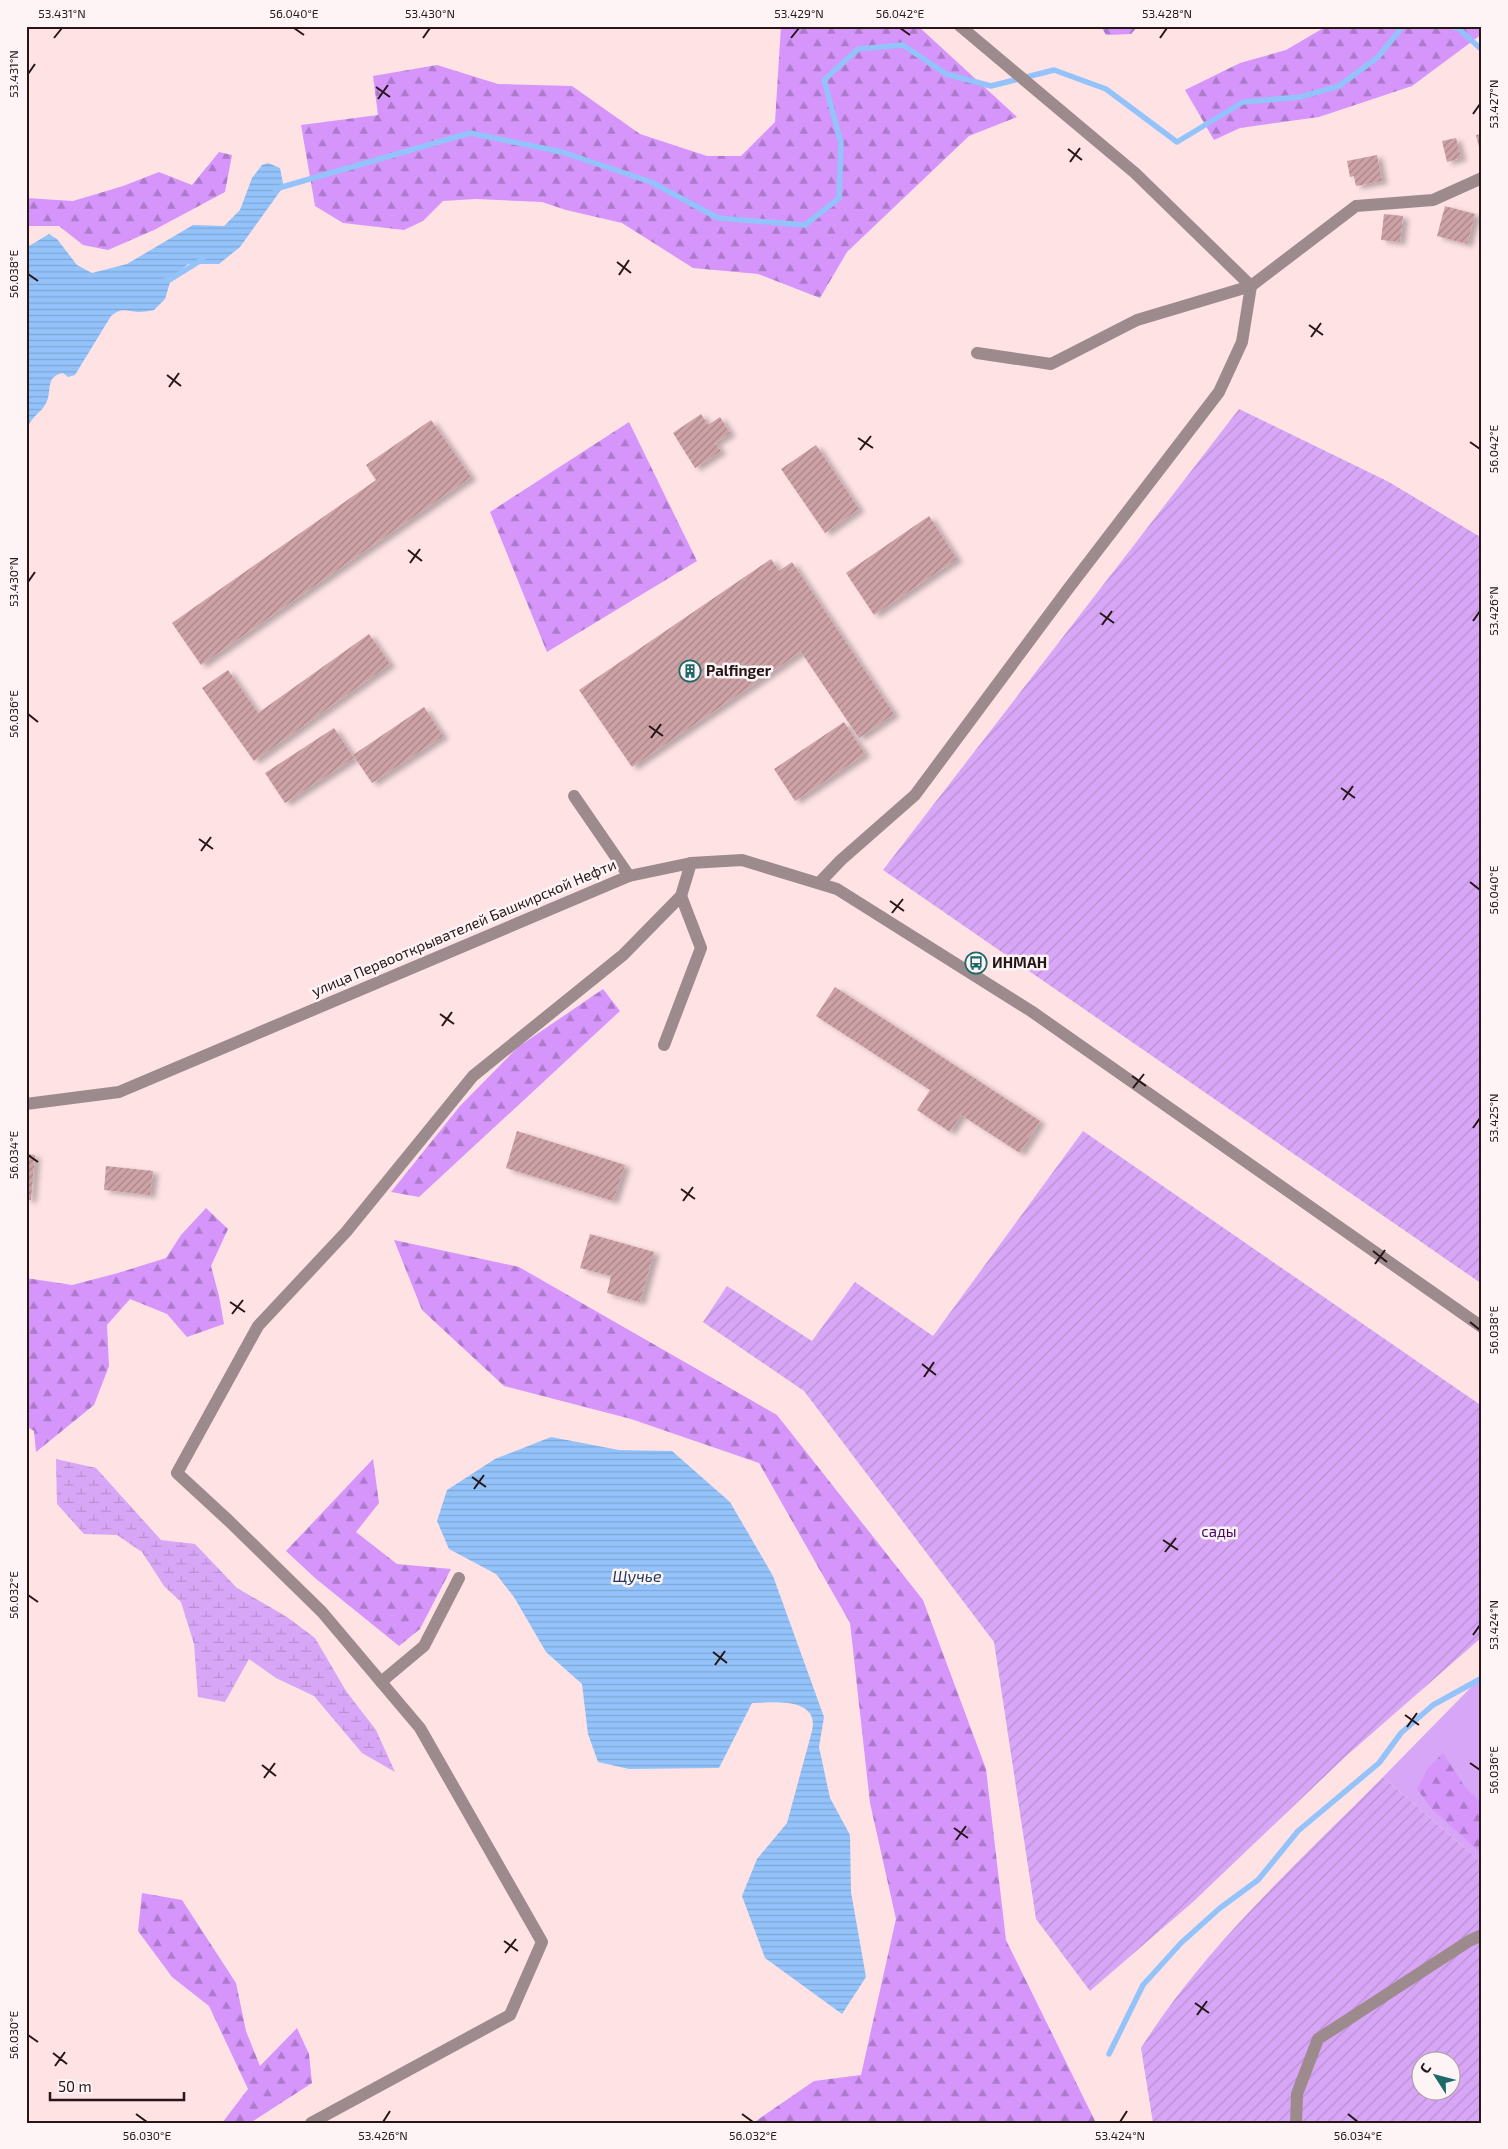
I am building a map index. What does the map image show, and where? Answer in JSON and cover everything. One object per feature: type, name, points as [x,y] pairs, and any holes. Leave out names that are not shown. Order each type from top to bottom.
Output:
[{"type":"street","points":[[960,26],[1135,173],[1251,286]]},
{"type":"street","points":[[977,353],[1051,364],[1137,320],[1251,286],[1356,206],[1433,200],[1482,178]]},
{"type":"street","points":[[819,883],[841,860],[915,795],[1068,589],[1219,392],[1242,342],[1251,286]]},
{"type":"street","points":[[574,796],[629,876]]},
{"type":"street","name":"улица Первооткрывателей Башкирской Нефти","points":[[26,1104],[119,1092],[629,876],[692,863],[742,860],[837,888],[1031,1010],[1482,1327]]},
{"type":"street","points":[[311,2123],[510,2015],[542,1942],[420,1728],[322,1612],[178,1474],[258,1326],[346,1232],[474,1076],[624,955],[681,896],[692,863]]},
{"type":"street","points":[[664,1045],[701,948],[681,896]]},
{"type":"street","points":[[381,1682],[424,1646],[459,1578]]},
{"type":"street","points":[[1296,2123],[1297,2094],[1318,2039],[1469,1941],[1482,1935]]},
{"type":"green space","points":[[781,26],[918,26],[1017,117],[969,136],[847,252],[820,298],[758,274],[693,268],[622,223],[566,210],[542,202],[476,199],[443,201],[423,221],[404,230],[343,223],[315,206],[301,125],[378,115],[373,76],[437,65],[498,84],[572,86],[640,134],[707,156],[741,156],[775,122]]},
{"type":"green space","points":[[1101,26],[1138,26],[1131,34],[1106,35]]},
{"type":"green space","points":[[1327,26],[1482,26],[1482,34],[1412,86],[1319,117],[1240,128],[1214,140],[1185,90],[1240,63],[1286,50]]},
{"type":"green space","points":[[219,152],[232,155],[225,192],[154,230],[108,250],[83,245],[59,226],[26,226],[26,198],[73,201],[123,186],[159,172],[192,185]]},
{"type":"green space","points":[[1239,409],[1389,482],[1482,538],[1482,1284],[883,870]]},
{"type":"green space","points":[[629,422],[697,561],[547,652],[490,512]]},
{"type":"green space","points":[[603,989],[620,1011],[419,1197],[391,1192],[460,1106],[518,1047]]},
{"type":"green space","name":"сады","points":[[1083,1131],[1482,1406],[1482,1637],[1345,1757],[1194,1901],[1090,1991],[1036,1919],[994,1642],[804,1391],[703,1322],[727,1286],[812,1341],[855,1282],[933,1336]]},
{"type":"green space","points":[[206,1208],[228,1229],[211,1266],[224,1324],[187,1337],[167,1314],[130,1299],[107,1325],[109,1366],[94,1405],[36,1452],[34,1431],[26,1426],[26,1278],[72,1285],[166,1258],[181,1235]]},
{"type":"green space","points":[[394,1240],[519,1267],[777,1415],[923,1600],[986,1769],[1006,1940],[1096,2123],[753,2123],[814,2081],[861,2075],[896,1919],[870,1803],[850,1623],[759,1463],[631,1419],[504,1386],[422,1310]]},
{"type":"green space","points":[[56,1459],[96,1468],[161,1540],[195,1544],[237,1588],[287,1617],[315,1638],[346,1691],[376,1730],[395,1772],[362,1753],[314,1696],[276,1678],[249,1659],[225,1702],[198,1697],[194,1644],[181,1602],[164,1586],[142,1552],[117,1535],[84,1534],[57,1504]]},
{"type":"green space","points":[[373,1459],[379,1503],[356,1532],[397,1564],[451,1569],[420,1629],[399,1646],[315,1578],[286,1551]]},
{"type":"green space","points":[[1482,1676],[1482,1863],[1383,1777]]},
{"type":"green space","points":[[1443,1753],[1465,1787],[1482,1804],[1482,1854],[1432,1809],[1417,1789],[1428,1768]]},
{"type":"green space","points":[[1383,1777],[1482,1863],[1482,2123],[1153,2123],[1141,2048],[1194,1974],[1286,1873]]},
{"type":"green space","points":[[142,1893],[182,1900],[236,1983],[246,2031],[260,2066],[297,2028],[309,2054],[312,2083],[250,2123],[222,2123],[248,2089],[209,2006],[172,1977],[138,1931]]},
{"type":"water","points":[[268,163],[280,168],[283,183],[281,190],[240,247],[219,264],[188,264],[171,279],[165,299],[154,310],[138,312],[127,310],[111,316],[75,375],[68,377],[63,373],[51,380],[45,406],[30,422],[26,433],[26,249],[49,234],[57,239],[77,265],[92,273],[127,264],[193,225],[224,226],[240,210],[252,178],[262,165]]},
{"type":"water","name":"Щучье","points":[[551,1437],[619,1450],[672,1451],[730,1502],[773,1576],[824,1717],[819,1747],[830,1798],[850,1835],[851,1892],[866,1977],[842,2014],[765,1958],[742,1896],[757,1859],[787,1823],[812,1731],[813,1720],[809,1712],[802,1707],[783,1702],[752,1703],[719,1768],[629,1769],[598,1762],[588,1734],[582,1684],[546,1652],[514,1597],[496,1574],[449,1549],[437,1521],[447,1490],[495,1459]]},
{"type":"building","points":[[1482,134],[1482,154],[1481,155],[1476,135]]},
{"type":"building","points":[[1456,138],[1461,158],[1447,162],[1442,141]]},
{"type":"building","points":[[1377,155],[1382,181],[1356,186],[1354,176],[1350,177],[1347,161]]},
{"type":"building","points":[[1445,206],[1475,214],[1467,244],[1437,236]]},
{"type":"building","points":[[1384,214],[1403,216],[1400,242],[1381,240]]},
{"type":"building","points":[[701,414],[708,425],[720,417],[730,433],[715,443],[721,451],[695,468],[673,433]]},
{"type":"building","points":[[431,420],[471,477],[201,665],[172,623],[376,480],[366,465]]},
{"type":"building","points":[[816,445],[859,509],[825,533],[781,469]]},
{"type":"building","points":[[929,516],[957,559],[874,615],[846,573]]},
{"type":"building","name":"Palfinger","points":[[771,559],[779,571],[792,562],[894,714],[859,738],[801,652],[632,767],[579,690]]},
{"type":"building","points":[[369,634],[390,664],[254,761],[202,688],[228,670],[258,713]]},
{"type":"building","points":[[424,707],[443,736],[372,783],[353,755]]},
{"type":"building","points":[[844,722],[865,754],[795,801],[774,769]]},
{"type":"building","points":[[334,728],[354,758],[285,803],[265,773]]},
{"type":"building","points":[[835,987],[1040,1121],[1020,1153],[961,1115],[950,1132],[917,1110],[930,1090],[816,1016]]},
{"type":"building","points":[[517,1131],[625,1165],[613,1201],[506,1168]]},
{"type":"building","points":[[26,1154],[35,1155],[31,1200],[26,1199]]},
{"type":"building","points":[[106,1166],[153,1171],[150,1195],[104,1190]]},
{"type":"building","points":[[590,1234],[654,1252],[640,1302],[607,1293],[611,1276],[580,1268]]},
{"type":"waterway","points":[[275,189],[470,133],[562,152],[651,182],[718,218],[805,225],[839,198],[841,143],[824,80],[858,49],[903,45],[946,74],[991,86],[1054,70],[1106,89],[1177,142],[1243,102],[1300,97],[1339,86],[1378,57],[1403,26]]},
{"type":"waterway","points":[[1450,26],[1459,29],[1482,50]]},
{"type":"waterway","points":[[164,281],[171,279],[203,259]]},
{"type":"waterway","points":[[1109,2054],[1143,1985],[1181,1943],[1220,1908],[1258,1880],[1298,1831],[1379,1763],[1401,1733],[1433,1705],[1482,1678]]},
{"type":"place","name":"Palfinger","points":[[690,671]]},
{"type":"place","name":"ИНМАН","points":[[976,963]]}]
